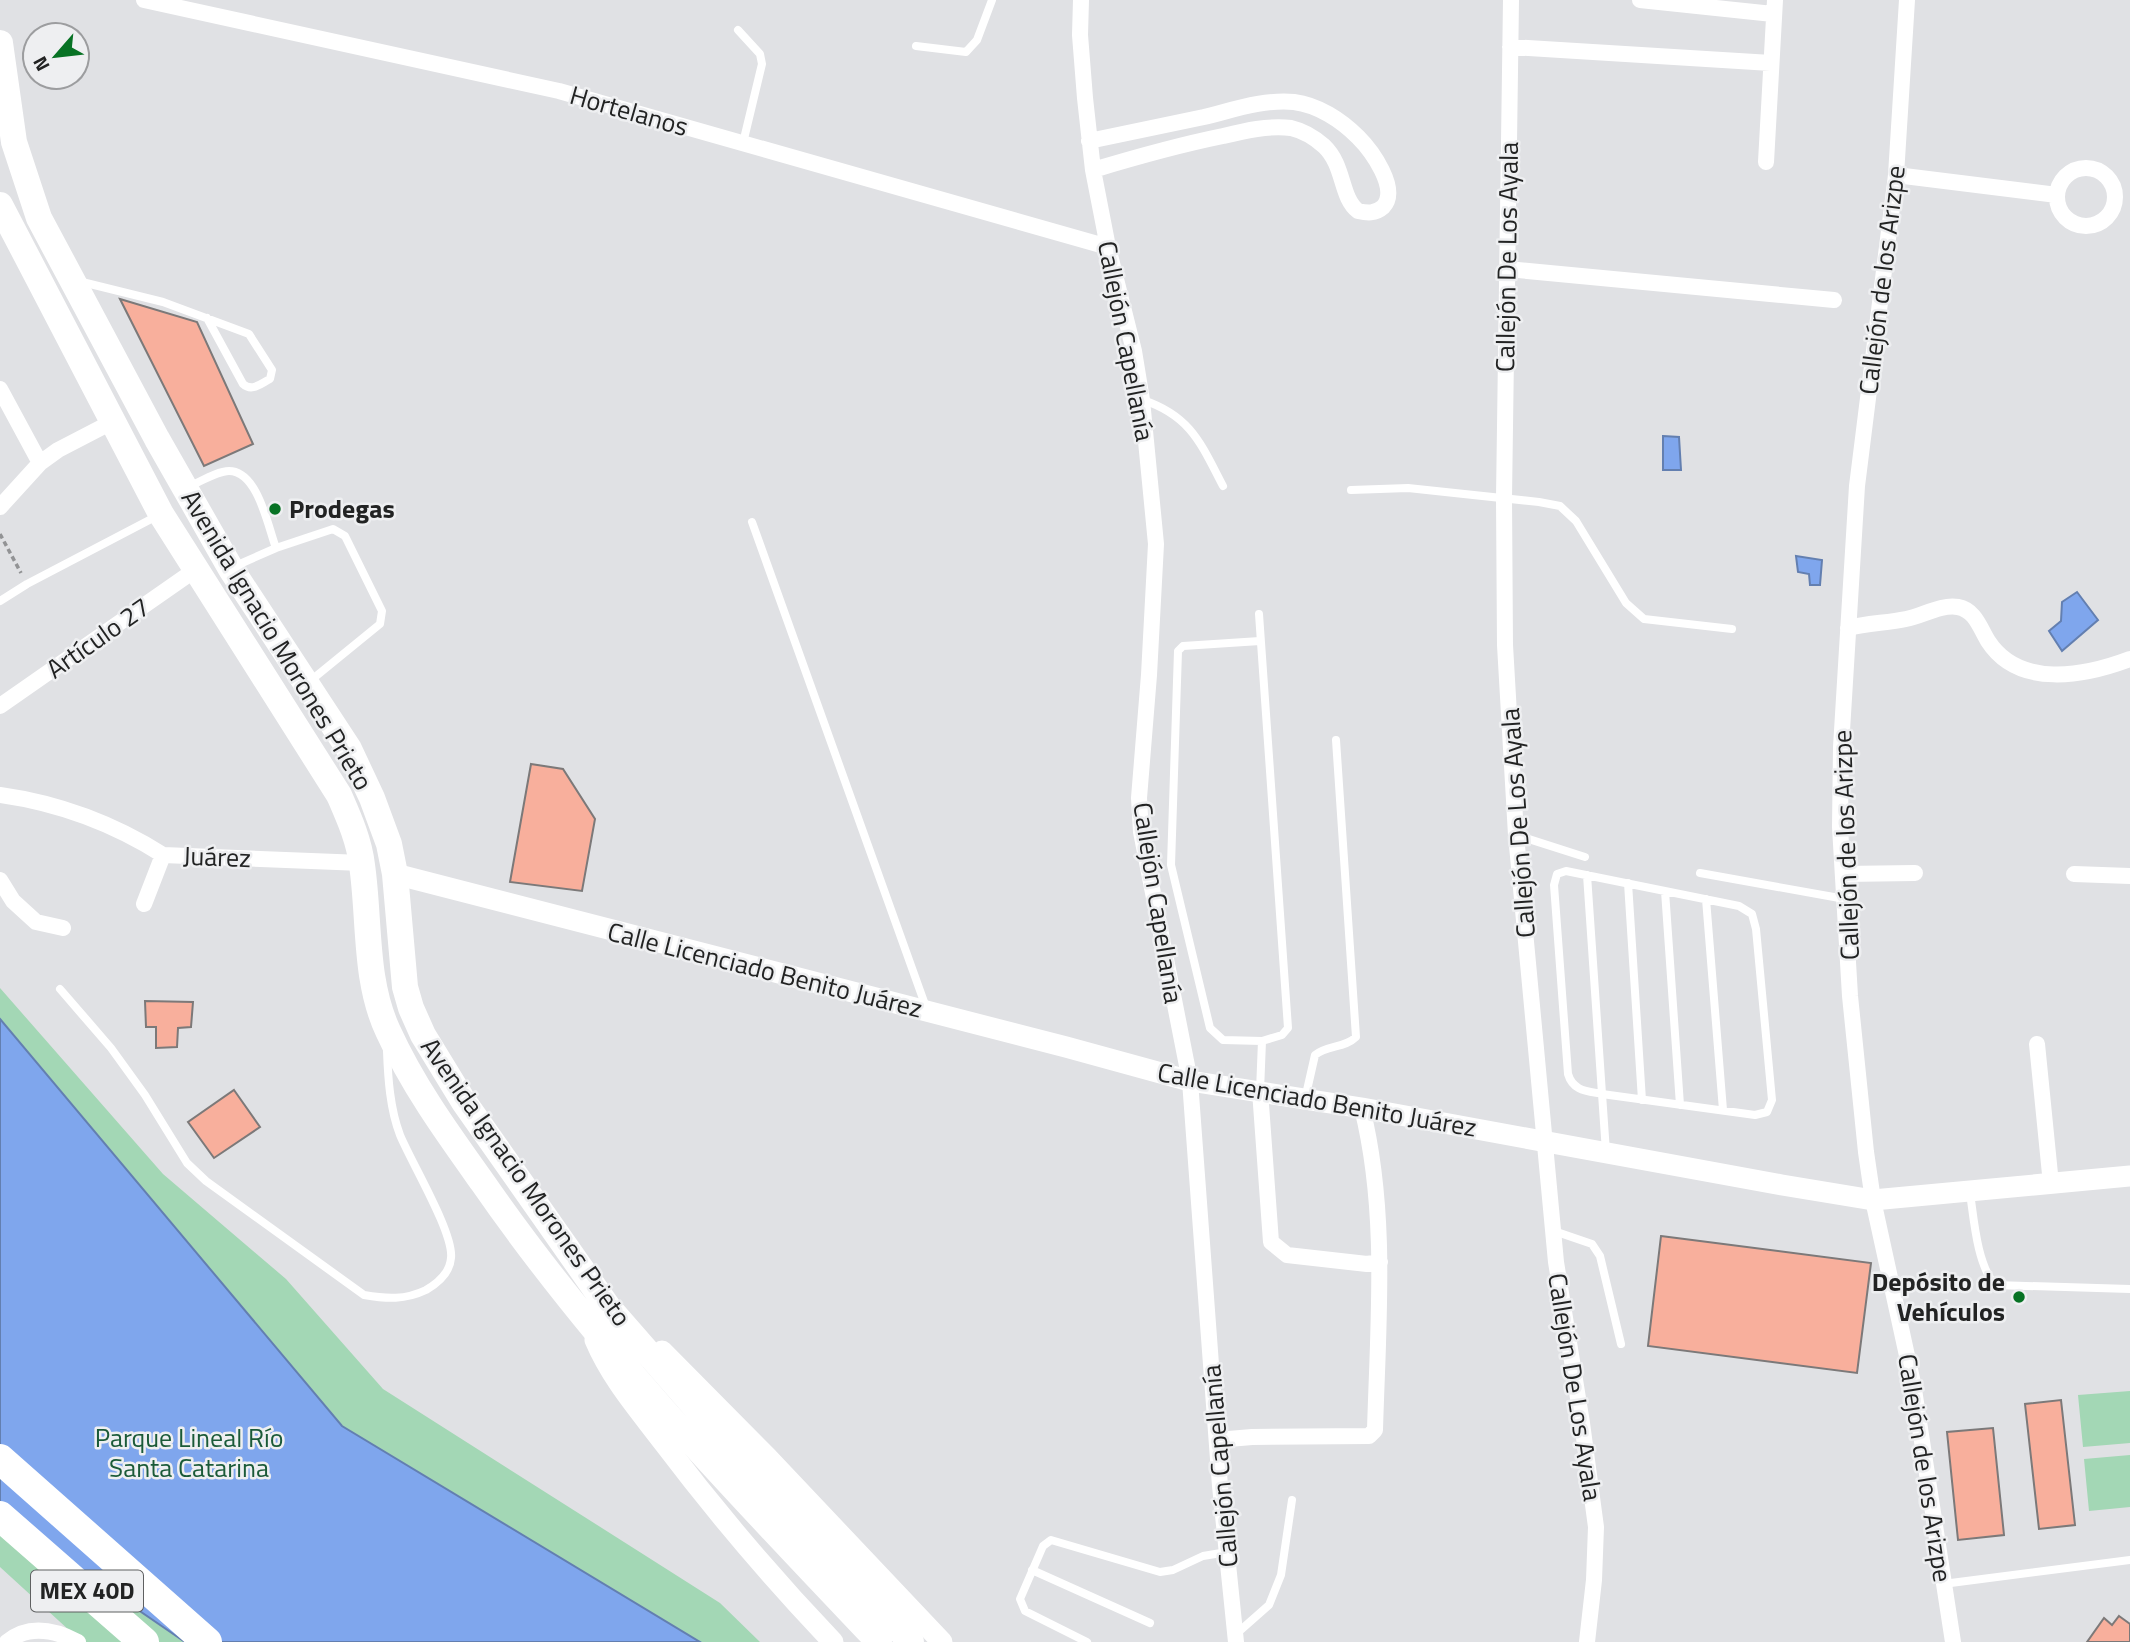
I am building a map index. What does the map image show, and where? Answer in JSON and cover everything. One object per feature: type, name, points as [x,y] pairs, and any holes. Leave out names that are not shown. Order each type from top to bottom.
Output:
[{"type":"highway","points":[[0,1452],[92,1541]]},
{"type":"highway","points":[[0,1459],[92,1541]]},
{"type":"highway","points":[[0,1508],[29,1540]]},
{"type":"highway","points":[[0,1516],[29,1540]]},
{"type":"highway","name":"MEX 40D","points":[[29,1540],[144,1642]]},
{"type":"highway","name":"MEX 40D","points":[[92,1541],[207,1642]]},
{"type":"main road","name":"Avenida Ignacio Morones Prieto","points":[[0,43],[14,142],[39,218],[185,489],[231,569],[349,749],[372,798],[385,832],[395,874],[405,987],[423,1035],[464,1102],[608,1307],[879,1642]]},
{"type":"main road","name":"Avenida Ignacio Morones Prieto","points":[[0,205],[161,514],[340,795],[355,832],[362,863],[377,1004],[387,1030],[438,1120],[511,1224],[589,1325],[771,1511],[911,1642]]},
{"type":"street","name":"Hortelanos","points":[[144,0],[559,91],[1108,247]]},
{"type":"street","name":"Callejón Capellanía","points":[[1081,0],[1080,35],[1089,141],[1108,247],[1123,300],[1142,400],[1156,544],[1139,798],[1140,821],[1190,1082],[1217,1440],[1236,1639]]},
{"type":"street","name":"Callejón De Los Ayala","points":[[1511,0],[1504,498],[1505,645],[1516,835],[1554,1231],[1596,1527],[1594,1580],[1587,1642]]},
{"type":"street","points":[[1640,0],[1774,7],[1766,162]]},
{"type":"street","name":"Callejón de los Arizpe","points":[[1907,0],[1896,176],[1857,486],[1840,747],[1840,827],[1850,996],[1866,1152],[1873,1200],[1913,1383],[1952,1642]]},
{"type":"street","points":[[1510,47],[1771,63]]},
{"type":"street","points":[[1089,141],[1279,101],[1295,102],[1316,107],[1343,123],[1360,139],[1377,162],[1388,184],[1388,198],[1382,207],[1374,212],[1358,211],[1348,200],[1334,158],[1316,139],[1293,129],[1276,127],[1168,149],[1093,170]]},
{"type":"street","points":[[1164,126],[1168,149]]},
{"type":"street","points":[[1896,176],[2057,195]]},
{"type":"street","points":[[1507,269],[1834,300]]},
{"type":"street","points":[[0,389],[40,463]]},
{"type":"street","points":[[0,507],[40,463],[58,450],[112,422]]},
{"type":"street","name":"Artículo 27","points":[[0,706],[195,570]]},
{"type":"street","points":[[1848,628],[1905,619],[1947,607],[1959,607],[1970,612],[1990,643],[2020,669],[2063,676],[2097,670],[2130,659]]},
{"type":"street","name":"Juárez","points":[[0,795],[25,798],[58,807],[149,846],[163,855],[362,863]]},
{"type":"street","points":[[144,904],[163,855]]},
{"type":"street","points":[[1844,874],[1915,873]]},
{"type":"street","name":"Calle Licenciado Benito Juárez","points":[[395,874],[928,1011],[1190,1082],[1362,1108],[1873,1200],[2130,1176]]},
{"type":"street","points":[[2074,874],[2130,876]]},
{"type":"street","points":[[0,880],[13,901],[36,922],[63,928]]},
{"type":"street","points":[[2037,1044],[2051,1184]]},
{"type":"street","points":[[1261,1091],[1271,1242],[1287,1255],[1367,1264],[1380,1262]]},
{"type":"street","points":[[1217,1440],[1369,1436],[1375,1430],[1380,1262],[1371,1144],[1362,1108]]},
{"type":"street","points":[[608,1307],[660,1349],[768,1458],[942,1642]]},
{"type":"street","name":"Avenida Ignacio Morones Prieto","points":[[589,1325],[603,1359],[617,1381],[683,1468],[774,1579],[833,1642]]},
{"type":"street","points":[[7,1642],[29,1631],[44,1630],[64,1634],[78,1642]]},
{"type":"lane","points":[[916,46],[966,52],[977,40],[992,0]]},
{"type":"lane","points":[[738,30],[760,54],[762,64],[743,143]]},
{"type":"lane","points":[[72,279],[163,302],[207,318],[249,334],[272,370],[270,379],[252,388],[243,384],[207,318]]},
{"type":"lane","points":[[1142,400],[1166,408],[1198,438],[1223,486]]},
{"type":"lane","points":[[185,489],[228,471],[244,476],[254,488],[262,506],[276,548]]},
{"type":"lane","points":[[1350,490],[1408,488],[1560,506],[1576,521],[1592,543],[1626,603],[1644,619],[1732,629]]},
{"type":"lane","points":[[0,601],[27,584],[161,514]]},
{"type":"lane","points":[[752,522],[928,1011]]},
{"type":"lane","points":[[231,569],[276,548],[333,528],[345,536],[382,611],[380,624],[316,677]]},
{"type":"lane","points":[[1259,614],[1288,1028],[1282,1035],[1262,1041],[1223,1040],[1210,1028],[1171,865],[1178,651],[1183,646],[1260,641]]},
{"type":"lane","points":[[1305,1099],[1315,1055],[1321,1050],[1351,1042],[1356,1037],[1336,740]]},
{"type":"lane","points":[[1516,835],[1585,857]]},
{"type":"lane","points":[[1561,872],[1587,875],[1628,883],[1747,909],[1755,921],[1772,1100],[1771,1107],[1762,1115],[1578,1089],[1568,1074],[1554,885],[1557,874],[1561,872]]},
{"type":"lane","points":[[1700,873],[1845,900]]},
{"type":"lane","points":[[1587,875],[1606,1152]]},
{"type":"lane","points":[[1628,883],[1642,1100]]},
{"type":"lane","points":[[1665,891],[1680,1105]]},
{"type":"lane","points":[[1706,899],[1723,1111]]},
{"type":"lane","points":[[60,989],[111,1048],[187,1163],[206,1181],[364,1295],[387,1299],[411,1297],[432,1286],[446,1273],[452,1257],[441,1222],[396,1124],[388,1071],[387,1030]]},
{"type":"lane","points":[[1261,1091],[1262,1041]]},
{"type":"lane","points":[[1970,1191],[1987,1276],[1994,1284],[2130,1289]]},
{"type":"lane","points":[[1554,1231],[1592,1244],[1600,1256],[1621,1344]]},
{"type":"lane","points":[[1236,1639],[1269,1605],[1281,1575],[1292,1500]]},
{"type":"lane","points":[[1087,1642],[1025,1611],[1020,1599],[1043,1546],[1051,1540],[1160,1572],[1173,1570],[1203,1556],[1227,1552]]},
{"type":"lane","points":[[1943,1584],[2130,1560]]},
{"type":"lane","points":[[1032,1570],[1150,1623]]},
{"type":"path","points":[[0,534],[27,584]]},
{"type":"green space","name":"Parque Lineal Río Santa Catarina","points":[[0,988],[163,1174],[286,1279],[383,1389],[720,1603],[760,1642],[82,1642],[0,1567]]},
{"type":"green space","points":[[2130,1391],[2130,1443],[2083,1447],[2078,1395]]},
{"type":"green space","points":[[2130,1455],[2130,1507],[2089,1511],[2084,1459]]},
{"type":"water","points":[[1663,436],[1679,437],[1681,470],[1663,470]]},
{"type":"water","points":[[1796,556],[1822,560],[1820,585],[1810,585],[1809,574],[1798,572]]},
{"type":"water","points":[[2077,592],[2098,620],[2062,651],[2049,631],[2061,621],[2062,602]]},
{"type":"water","name":"Parque Lineal Río Santa Catarina","points":[[0,1019],[342,1426],[700,1642],[185,1642],[20,1529],[0,1505]]},
{"type":"building","points":[[120,299],[197,322],[253,444],[204,466]]},
{"type":"building","points":[[531,764],[563,769],[595,819],[582,891],[510,882]]},
{"type":"building","points":[[145,1001],[193,1002],[191,1027],[178,1028],[177,1047],[156,1048],[156,1027],[146,1027]]},
{"type":"building","points":[[234,1090],[260,1127],[214,1158],[188,1122]]},
{"type":"building","points":[[1661,1236],[1871,1263],[1857,1373],[1648,1346]]},
{"type":"building","points":[[2061,1400],[2075,1525],[2039,1529],[2025,1404]]},
{"type":"building","points":[[1993,1428],[2004,1535],[1958,1540],[1947,1432]]},
{"type":"building","points":[[2119,1616],[2130,1624],[2130,1642],[2087,1642],[2104,1618],[2112,1625]]},
{"type":"place","name":"Prodegas","points":[[275,509]]},
{"type":"place","name":"Depósito de Vehículos","points":[[2019,1297]]}]
